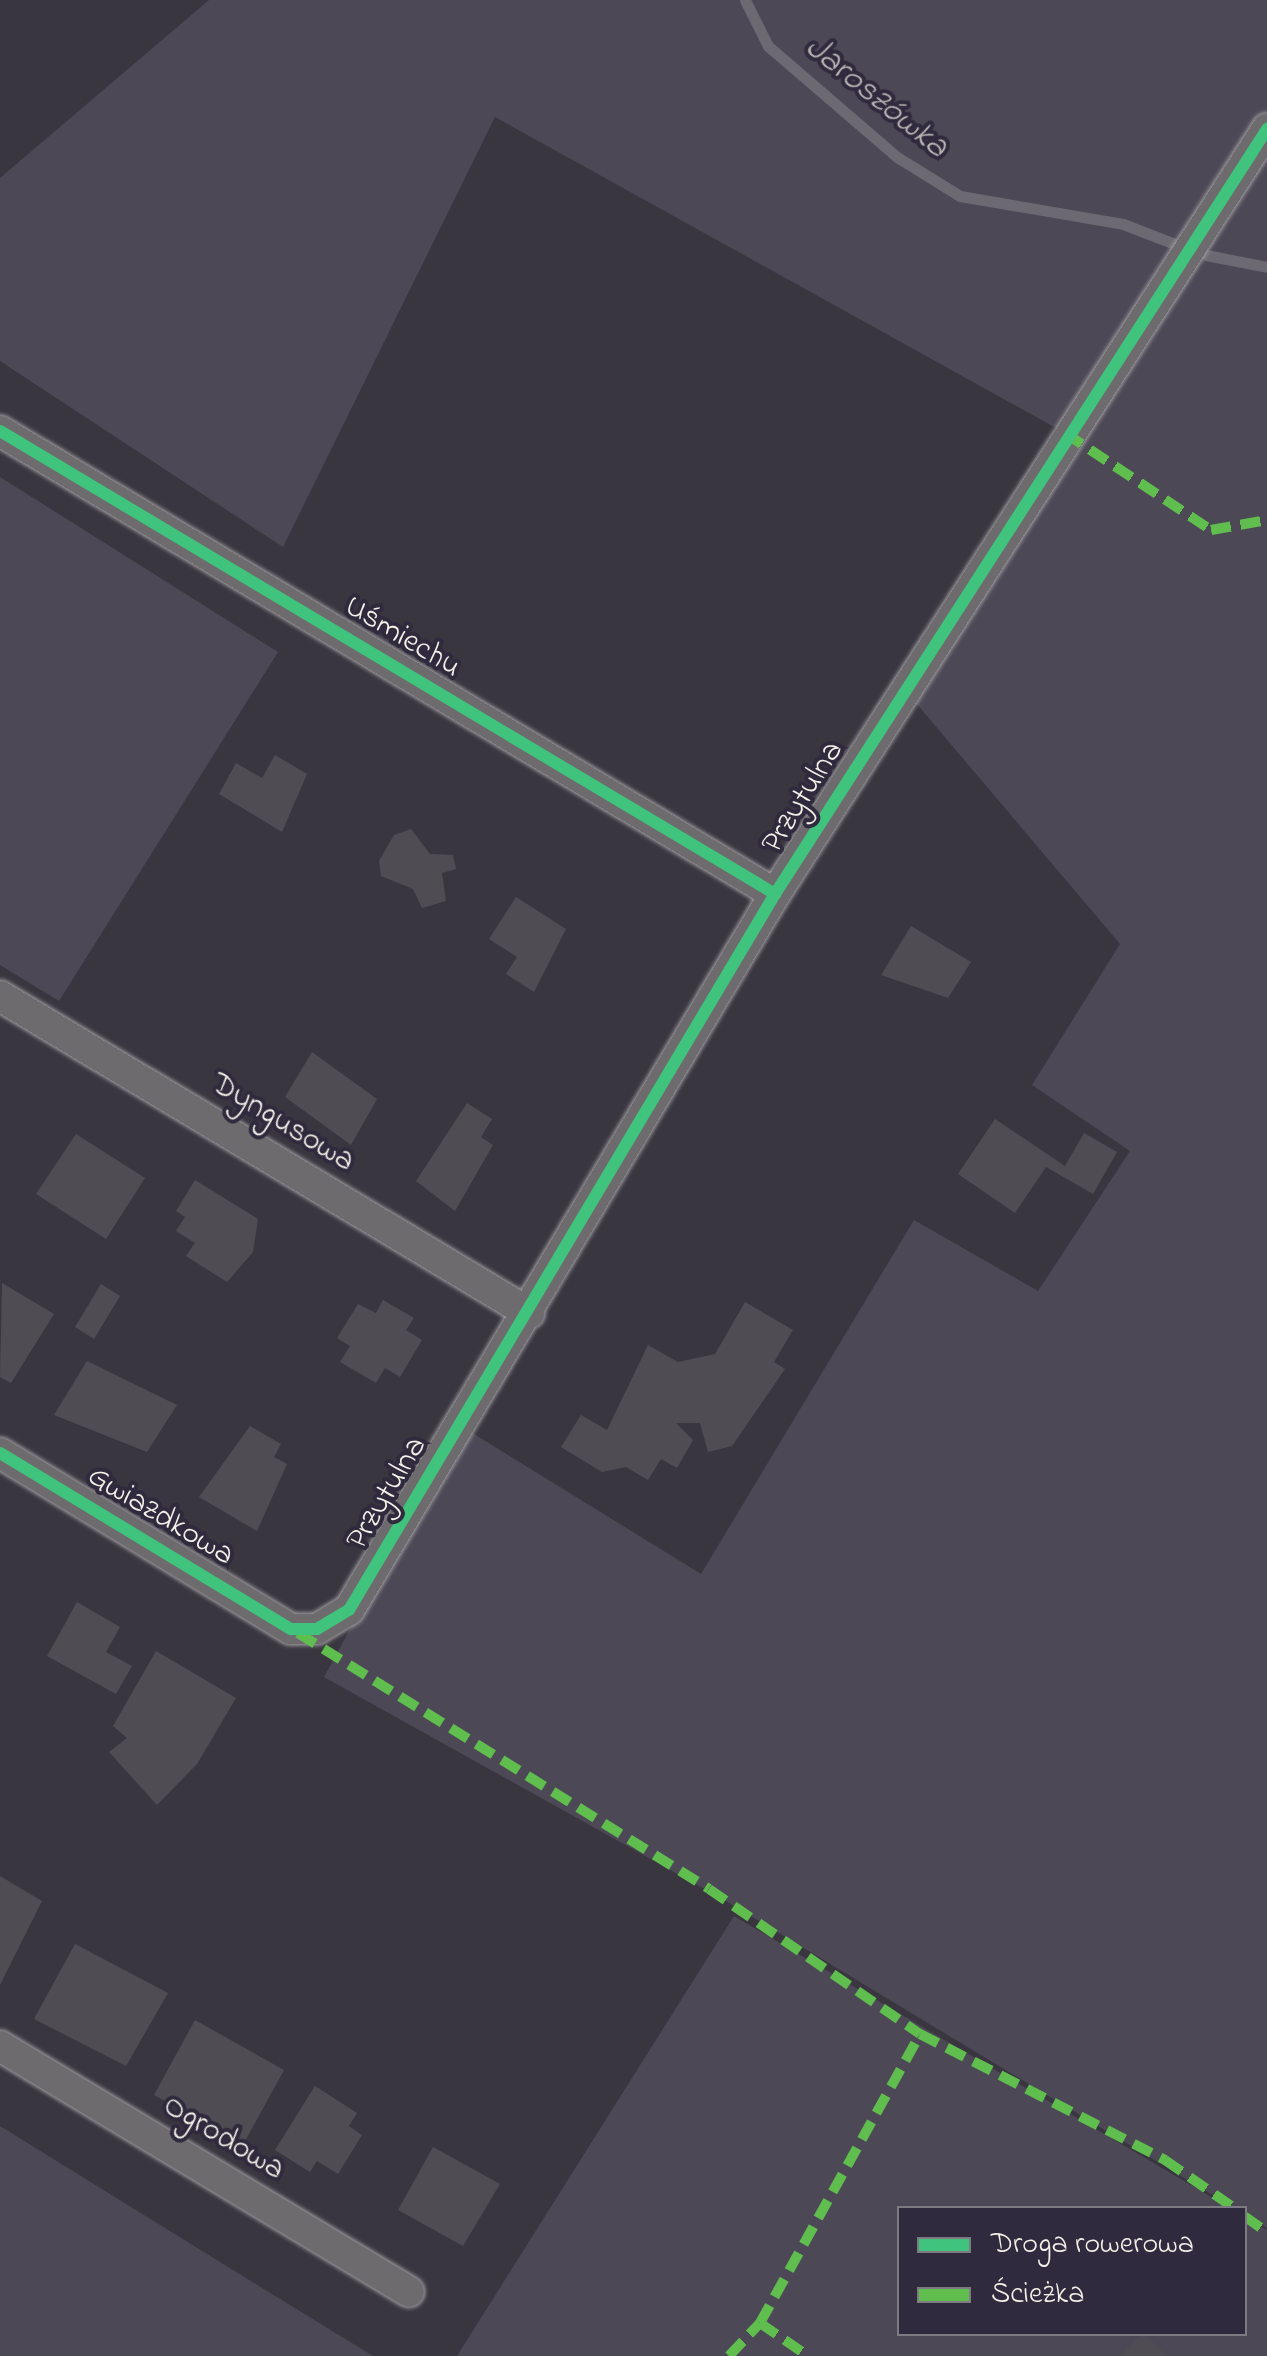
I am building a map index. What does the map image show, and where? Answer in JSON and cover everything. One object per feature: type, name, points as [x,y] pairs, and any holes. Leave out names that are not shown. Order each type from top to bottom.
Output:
[{"type":"street","name":"Przytulna","points":[[291,1629],[317,1629],[349,1610],[776,894],[1267,128]]},
{"type":"street","name":"Uśmiechu","points":[[0,431],[776,894]]},
{"type":"street","name":"Dyngusowa","points":[[0,996],[529,1313]]},
{"type":"street","name":"Gwiazdkowa","points":[[0,1453],[291,1629]]},
{"type":"street","name":"Ogrodowa","points":[[0,2046],[409,2292]]},
{"type":"shaded area","points":[[209,0],[1267,0],[1267,2228],[1247,2216],[1247,2206],[1231,2206],[726,1901],[324,1677],[461,1426],[701,1574],[914,1220],[1038,1291],[1130,1151],[1032,1085],[1120,944],[905,690],[1065,433],[495,117],[283,547],[0,361],[0,178]]},
{"type":"shaded area","points":[[0,477],[278,652],[59,1001],[0,965]]},
{"type":"shaded area","points":[[734,1916],[1227,2206],[897,2206],[897,2336],[1247,2336],[1247,2218],[1267,2230],[1267,2356],[457,2356]]},
{"type":"shaded area","points":[[0,2126],[267,2291],[373,2356],[0,2356]]},
{"type":"building","points":[[275,755],[307,774],[282,832],[219,794],[236,763],[262,778]]},
{"type":"building","points":[[411,829],[430,854],[453,855],[456,869],[442,873],[446,901],[422,908],[413,889],[381,876],[379,861],[394,835]]},
{"type":"building","points":[[516,897],[566,929],[534,992],[506,974],[517,957],[489,939]]},
{"type":"building","points":[[911,926],[971,962],[948,998],[881,975]]},
{"type":"building","points":[[312,1052],[377,1099],[351,1145],[285,1097]]},
{"type":"building","points":[[467,1103],[492,1119],[481,1137],[493,1145],[455,1211],[416,1181]]},
{"type":"building","points":[[995,1119],[1065,1166],[1084,1133],[1117,1152],[1093,1194],[1046,1167],[1015,1213],[958,1174]]},
{"type":"building","points":[[76,1134],[145,1178],[106,1239],[36,1194]]},
{"type":"building","points":[[195,1180],[258,1219],[253,1252],[227,1282],[186,1256],[195,1243],[176,1231],[185,1217],[176,1211]]},
{"type":"building","points":[[2,1283],[54,1314],[11,1383],[0,1377]]},
{"type":"building","points":[[101,1284],[120,1296],[94,1339],[75,1327]]},
{"type":"building","points":[[383,1300],[414,1318],[406,1330],[422,1340],[400,1377],[385,1368],[376,1383],[340,1362],[350,1346],[337,1338],[358,1304],[376,1313]]},
{"type":"building","points":[[745,1302],[793,1330],[774,1362],[785,1369],[732,1446],[708,1452],[700,1423],[676,1423],[693,1440],[677,1468],[661,1459],[648,1480],[626,1467],[602,1472],[561,1447],[581,1415],[607,1430],[648,1345],[678,1362],[715,1354]]},
{"type":"building","points":[[87,1361],[177,1405],[147,1452],[54,1415]]},
{"type":"building","points":[[250,1426],[281,1444],[274,1457],[287,1464],[257,1531],[199,1497]]},
{"type":"building","points":[[77,1602],[120,1627],[106,1652],[132,1666],[116,1694],[47,1656]]},
{"type":"building","points":[[156,1651],[236,1698],[197,1764],[157,1805],[109,1752],[127,1738],[113,1726]]},
{"type":"building","points":[[0,1876],[42,1901],[0,1985]]},
{"type":"building","points":[[75,1944],[168,1993],[126,2066],[34,2019]]},
{"type":"building","points":[[195,2020],[284,2070],[244,2143],[154,2095]]},
{"type":"building","points":[[315,2086],[357,2113],[349,2126],[362,2135],[338,2174],[317,2161],[310,2172],[275,2150]]},
{"type":"building","points":[[433,2147],[500,2184],[463,2246],[398,2210]]},
{"type":"building","points":[[1140,2336],[1147,2336],[1167,2356],[1119,2356]]},
{"type":"waterway","name":"Jaroszówka","points":[[745,0],[768,46],[897,157],[960,196],[1123,224],[1175,244]]},
{"type":"waterway","name":"Jaroszówka","points":[[1206,255],[1267,267]]},
{"type":"marked path","points":[[1065,433],[1211,530],[1267,520]]},
{"type":"marked path","points":[[298,1633],[709,1889],[920,2034],[1165,2160],[1231,2206]]},
{"type":"marked path","points":[[760,2323],[920,2034]]},
{"type":"marked path","points":[[1247,2218],[1267,2232]]},
{"type":"marked path","points":[[729,2356],[760,2323],[808,2356]]},
{"type":"cycle path","points":[[0,1453],[291,1629],[317,1629],[349,1610],[775,894],[1267,129]]},
{"type":"cycle path","points":[[0,431],[775,894]]}]
